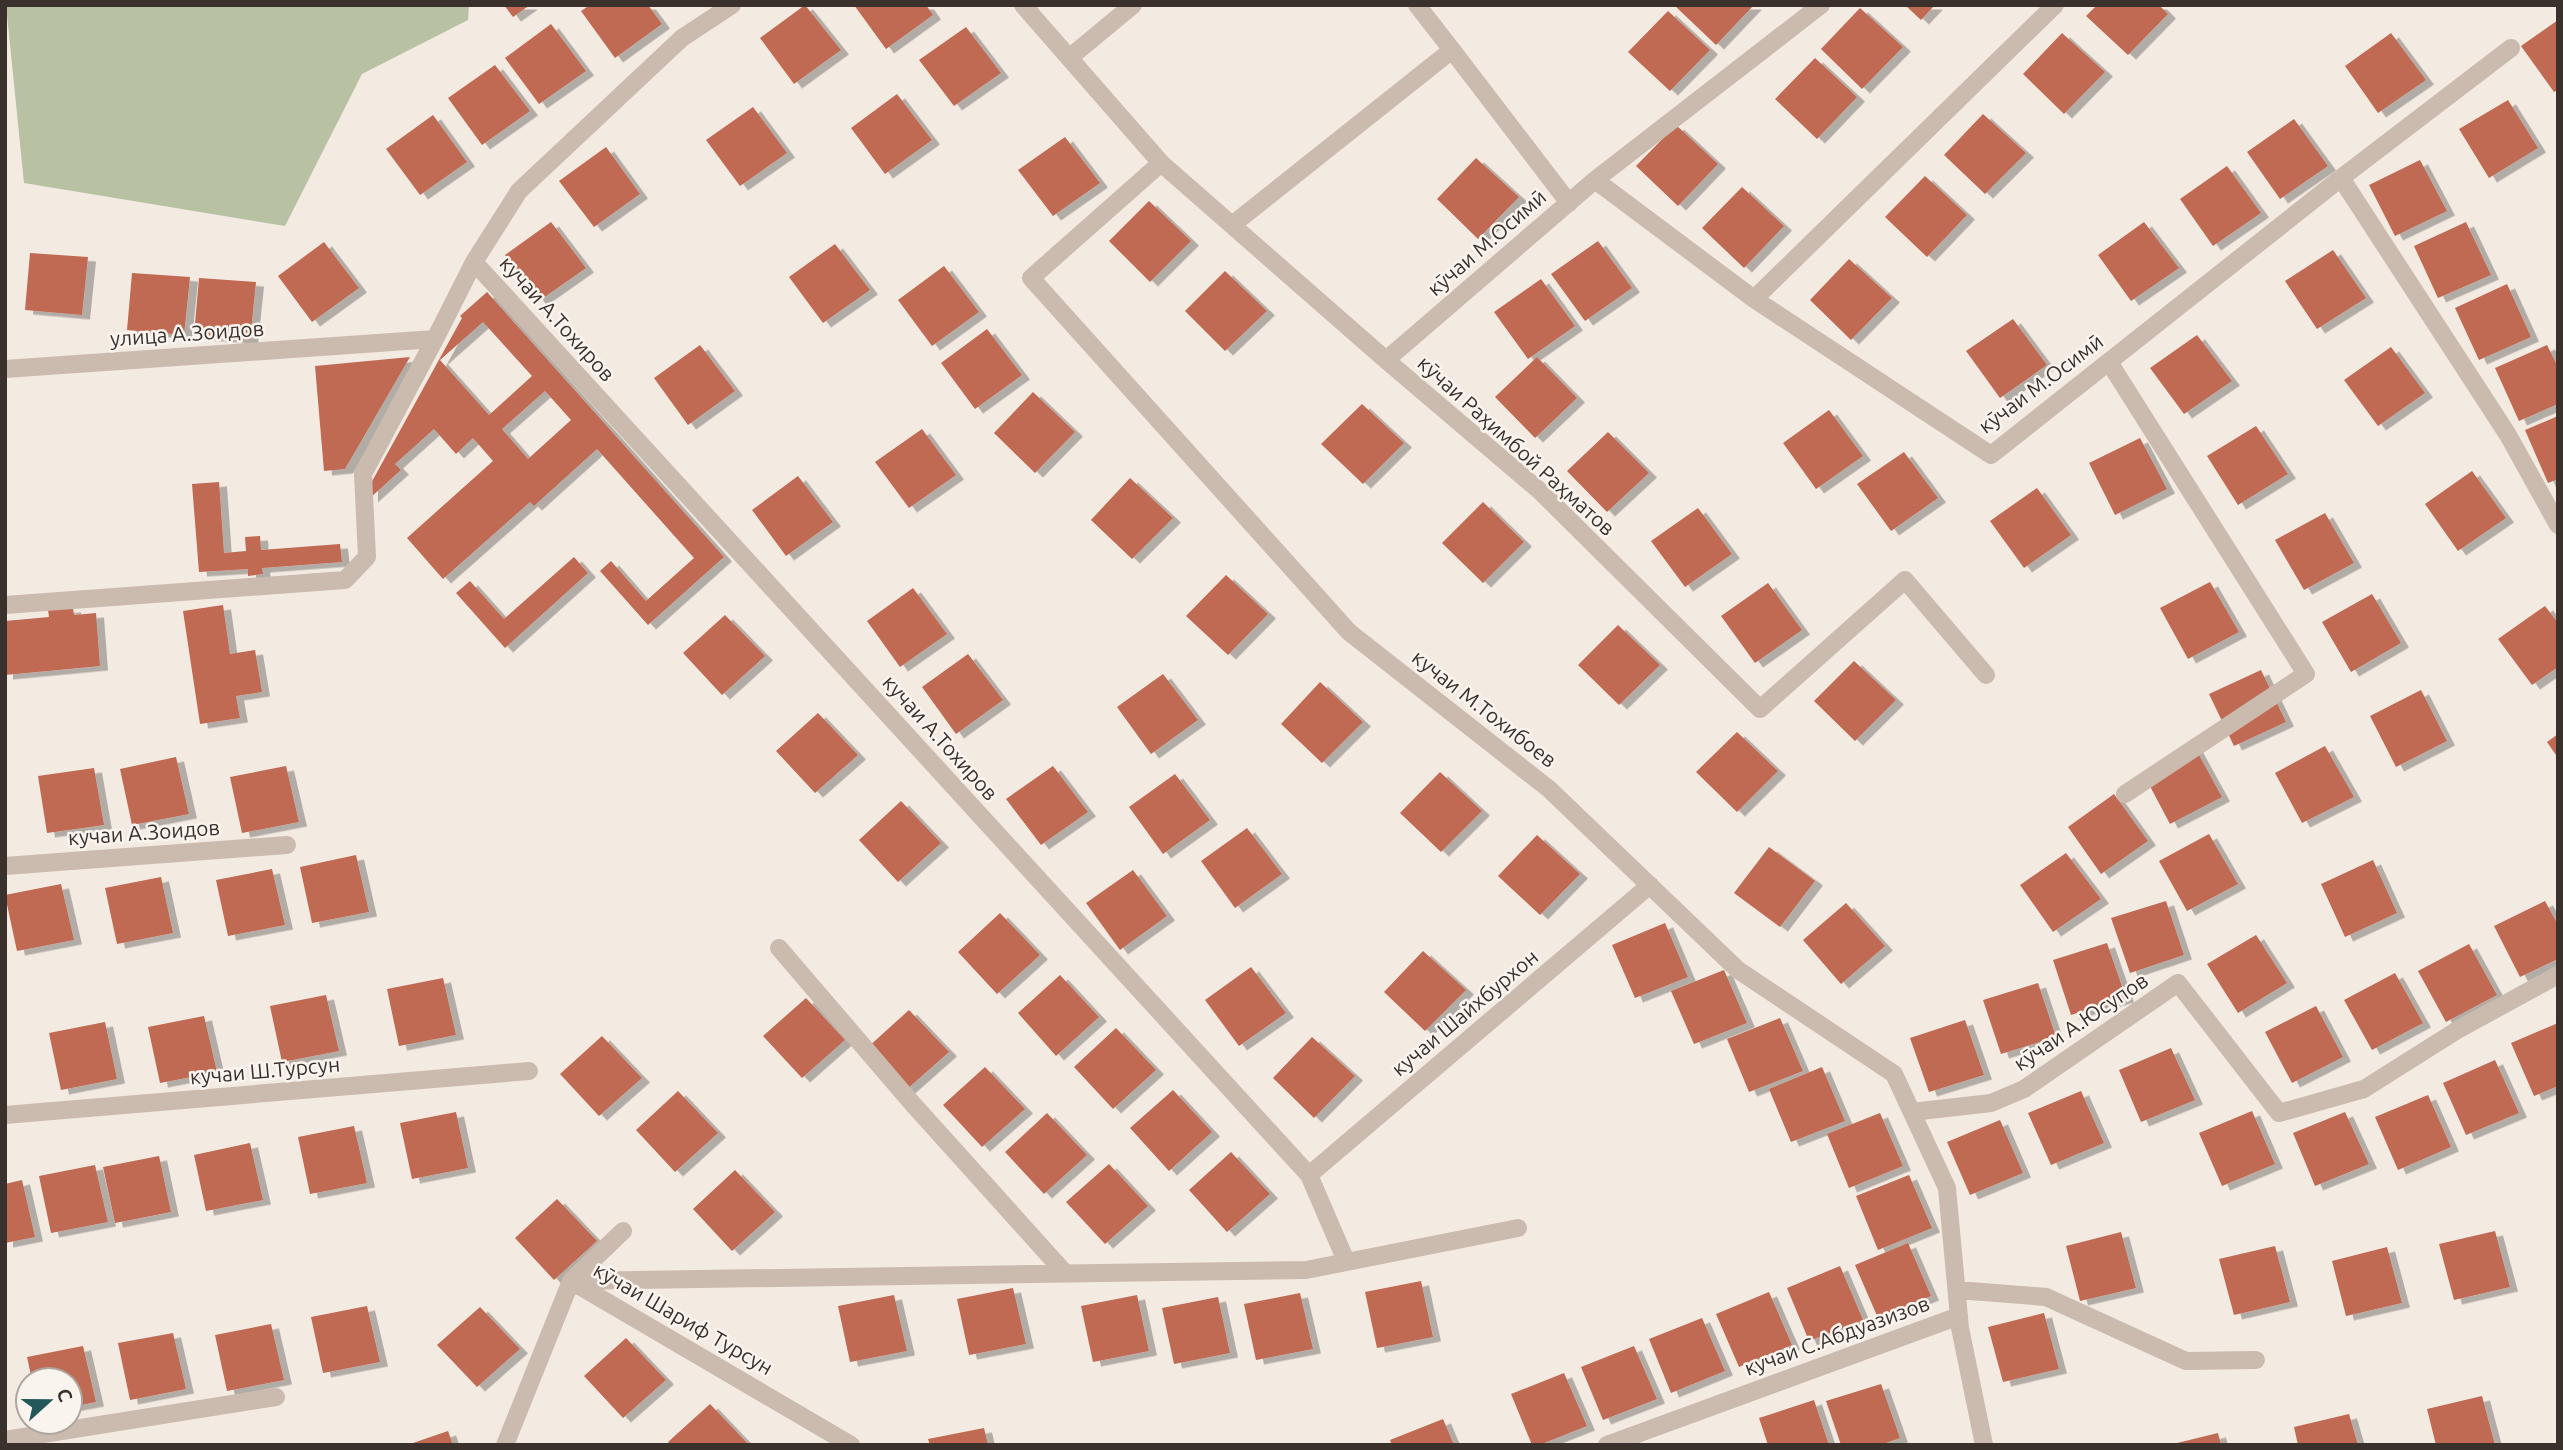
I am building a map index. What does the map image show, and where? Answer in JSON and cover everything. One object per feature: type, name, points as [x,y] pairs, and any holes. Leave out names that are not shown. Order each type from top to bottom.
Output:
[{"type":"street","points":[[5,605],[345,580],[367,557],[363,474],[474,262],[519,191],[682,38],[732,5]]},
{"type":"street","name":"кӯчаи Раҳимбой Раҳматов","points":[[1023,5],[1161,163],[1541,492],[1760,709],[1905,580],[1986,676]]},
{"type":"street","points":[[1069,58],[1133,5]]},
{"type":"street","points":[[1417,5],[1569,203]]},
{"type":"street","points":[[1595,180],[1821,5]]},
{"type":"street","points":[[1754,299],[2056,5]]},
{"type":"street","name":"кӯчаи М.Осимӣ","points":[[1386,360],[1595,180],[1754,299],[1991,455],[2511,48]]},
{"type":"street","points":[[1231,225],[1452,50]]},
{"type":"street","name":"кучаи М.Тохибоев","points":[[1161,163],[1031,278],[1349,632],[1549,789],[1738,970],[1894,1074],[1947,1188],[1959,1316]]},
{"type":"street","points":[[2342,178],[2508,435],[2558,525]]},
{"type":"street","name":"кучаи А.Тохиров","points":[[474,262],[1309,1175],[1346,1261]]},
{"type":"street","name":"улица А.Зоидов","points":[[5,369],[435,339]]},
{"type":"street","points":[[2109,362],[2306,674],[2126,794]]},
{"type":"street","name":"кучаи А.Зоидов","points":[[5,866],[287,845]]},
{"type":"street","name":"кучаи Шайхбурхон","points":[[1309,1175],[1650,885]]},
{"type":"street","points":[[779,948],[911,1102],[1065,1273]]},
{"type":"street","name":"кӯчаи А.Юсупов","points":[[1912,1112],[1991,1103],[2024,1089],[2178,983],[2279,1113],[2364,1089],[2459,1029],[2558,975]]},
{"type":"street","name":"кучаи Ш.Турсун","points":[[5,1115],[529,1071]]},
{"type":"street","points":[[571,1281],[1306,1270],[1518,1228]]},
{"type":"street","points":[[571,1281],[622,1231]]},
{"type":"street","name":"кӯчаи Шариф Турсун","points":[[505,1445],[571,1281],[851,1445]]},
{"type":"street","points":[[1957,1290],[2046,1297],[2186,1361],[2256,1360]]},
{"type":"street","name":"кучаи С.Абдуазизов","points":[[1607,1445],[1959,1316],[1984,1445]]},
{"type":"street","points":[[5,1440],[276,1397]]},
{"type":"green space","points":[[6,5],[469,5],[468,20],[362,74],[285,226],[24,183]]},
{"type":"building","points":[[504,5],[530,5],[513,17]]},
{"type":"building","points":[[590,5],[648,5],[662,24],[615,58],[581,11]]},
{"type":"building","points":[[805,5],[841,50],[794,84],[760,38]]},
{"type":"building","points":[[854,5],[926,5],[933,15],[886,49]]},
{"type":"building","points":[[1674,5],[1754,5],[1716,45]]},
{"type":"building","points":[[1905,5],[1935,5],[1921,20]]},
{"type":"building","points":[[2097,5],[2159,5],[2168,14],[2128,55],[2086,16]]},
{"type":"building","points":[[1860,8],[1903,47],[1862,89],[1821,49]]},
{"type":"building","points":[[1668,11],[1710,50],[1670,91],[1628,52]]},
{"type":"building","points":[[2558,20],[2558,90],[2554,92],[2521,46]]},
{"type":"building","points":[[551,24],[586,71],[539,104],[505,58]]},
{"type":"building","points":[[966,27],[1001,73],[954,106],[919,60]]},
{"type":"building","points":[[2062,33],[2105,72],[2064,114],[2023,74]]},
{"type":"building","points":[[2391,33],[2426,80],[2378,113],[2345,66]]},
{"type":"building","points":[[1815,58],[1857,97],[1817,139],[1775,99]]},
{"type":"building","points":[[495,65],[530,111],[482,145],[448,98]]},
{"type":"building","points":[[897,94],[932,140],[885,174],[851,128]]},
{"type":"building","points":[[2508,100],[2538,148],[2489,178],[2459,129]]},
{"type":"building","points":[[753,107],[787,153],[740,186],[706,140]]},
{"type":"building","points":[[1983,114],[2026,153],[1985,194],[1944,155]]},
{"type":"building","points":[[433,115],[467,162],[420,195],[386,149]]},
{"type":"building","points":[[2294,119],[2328,166],[2280,199],[2247,152]]},
{"type":"building","points":[[1676,125],[1718,164],[1678,206],[1636,166]]},
{"type":"building","points":[[1065,137],[1100,183],[1053,216],[1018,170]]},
{"type":"building","points":[[606,147],[640,194],[594,227],[559,181]]},
{"type":"building","points":[[1476,158],[1519,197],[1478,239],[1437,199]]},
{"type":"building","points":[[2420,160],[2447,211],[2395,236],[2369,185]]},
{"type":"building","points":[[2227,166],[2261,213],[2213,246],[2180,199]]},
{"type":"building","points":[[1925,176],[1967,215],[1927,257],[1885,217]]},
{"type":"building","points":[[1742,187],[1784,226],[1744,268],[1702,228]]},
{"type":"building","points":[[1149,201],[1191,241],[1150,282],[1109,241]]},
{"type":"building","points":[[551,222],[586,268],[539,301],[505,255]]},
{"type":"building","points":[[2144,222],[2179,268],[2131,301],[2098,255]]},
{"type":"building","points":[[2466,222],[2491,275],[2438,298],[2414,246]]},
{"type":"building","points":[[1598,241],[1632,288],[1585,321],[1551,274]]},
{"type":"building","points":[[324,242],[359,288],[312,322],[278,276]]},
{"type":"building","points":[[835,244],[870,290],[823,323],[789,277]]},
{"type":"building","points":[[2333,250],[2366,298],[2317,329],[2285,281]]},
{"type":"building","points":[[30,253],[88,257],[82,315],[25,310]]},
{"type":"building","points":[[1849,259],[1892,298],[1851,340],[1810,300]]},
{"type":"building","points":[[944,266],[979,312],[932,346],[898,300]]},
{"type":"building","points":[[1225,271],[1267,311],[1225,351],[1185,311]]},
{"type":"building","points":[[132,273],[190,277],[184,335],[127,330]]},
{"type":"building","points":[[199,278],[256,282],[250,340],[194,335]]},
{"type":"building","points":[[1541,279],[1575,326],[1528,359],[1494,312]]},
{"type":"building","points":[[2507,284],[2531,337],[2479,360],[2455,308]]},
{"type":"building","points":[[487,292],[724,557],[648,625],[600,571],[611,561],[646,601],[694,558],[597,449],[534,506],[530,502],[443,579],[407,538],[493,461],[473,438],[456,454],[434,429],[395,464],[401,470],[370,498],[370,485],[462,318],[460,316]],"holes":[[[483,322],[532,376],[489,415],[440,360]],[[545,391],[571,420],[528,459],[502,429]]]},
{"type":"building","points":[[2013,319],[2047,365],[2000,398],[1966,351]]},
{"type":"building","points":[[987,329],[1022,375],[975,409],[941,363]]},
{"type":"building","points":[[2197,335],[2232,381],[2184,414],[2150,368]]},
{"type":"building","points":[[700,345],[735,391],[688,425],[654,378]]},
{"type":"building","points":[[2547,345],[2558,367],[2558,404],[2519,421],[2495,368]]},
{"type":"building","points":[[2391,347],[2425,393],[2378,426],[2344,380]]},
{"type":"building","points":[[410,357],[345,469],[324,471],[315,366]]},
{"type":"building","points":[[1537,357],[1577,398],[1535,438],[1495,397]]},
{"type":"building","points":[[1033,392],[1075,432],[1035,473],[994,433]]},
{"type":"building","points":[[1362,404],[1404,443],[1363,484],[1321,444]]},
{"type":"building","points":[[1829,410],[1863,456],[1816,489],[1783,443]]},
{"type":"building","points":[[2558,416],[2558,479],[2548,483],[2525,430]]},
{"type":"building","points":[[2256,426],[2288,474],[2238,505],[2207,456]]},
{"type":"building","points":[[922,429],[956,475],[909,508],[875,462]]},
{"type":"building","points":[[1608,432],[1649,473],[1607,512],[1567,471]]},
{"type":"building","points":[[2140,438],[2167,489],[2115,515],[2089,463]]},
{"type":"building","points":[[1904,452],[1938,498],[1891,531],[1857,484]]},
{"type":"building","points":[[2472,471],[2506,518],[2458,551],[2425,504]]},
{"type":"building","points":[[798,476],[833,522],[786,556],[752,510]]},
{"type":"building","points":[[1130,478],[1173,518],[1132,559],[1091,520]]},
{"type":"building","points":[[219,482],[224,553],[246,551],[245,537],[260,536],[261,550],[340,544],[342,562],[262,568],[263,574],[248,576],[248,569],[199,572],[192,484]]},
{"type":"building","points":[[2037,488],[2071,535],[2024,568],[1990,521]]},
{"type":"building","points":[[1483,502],[1524,542],[1483,583],[1442,543]]},
{"type":"building","points":[[1698,508],[1732,554],[1685,587],[1651,541]]},
{"type":"building","points":[[2325,513],[2354,563],[2304,590],[2275,540]]},
{"type":"building","points":[[574,557],[588,573],[505,648],[456,593],[470,581],[504,619]]},
{"type":"building","points":[[1226,575],[1268,614],[1228,655],[1186,616]]},
{"type":"building","points":[[2210,582],[2239,632],[2188,659],[2160,608]]},
{"type":"building","points":[[1768,583],[1802,630],[1755,663],[1721,616]]},
{"type":"building","points":[[913,588],[947,634],[900,667],[867,621]]},
{"type":"building","points":[[2372,594],[2401,643],[2351,672],[2322,622]]},
{"type":"building","points":[[223,605],[230,654],[255,650],[262,692],[236,696],[240,718],[200,724],[183,611]]},
{"type":"building","points":[[2545,606],[2558,623],[2558,667],[2532,685],[2498,639]]},
{"type":"building","points":[[73,608],[74,615],[96,613],[100,666],[5,675],[5,621],[49,617],[48,610]]},
{"type":"building","points":[[725,615],[765,656],[722,695],[683,653]]},
{"type":"building","points":[[1618,625],[1660,665],[1619,705],[1578,665]]},
{"type":"building","points":[[968,654],[1003,700],[956,734],[922,687]]},
{"type":"building","points":[[1854,661],[1896,700],[1855,741],[1814,701]]},
{"type":"building","points":[[2261,670],[2286,722],[2234,746],[2209,694]]},
{"type":"building","points":[[1163,674],[1198,720],[1151,754],[1117,707]]},
{"type":"building","points":[[1320,682],[1363,722],[1322,763],[1281,724]]},
{"type":"building","points":[[2421,690],[2447,741],[2396,767],[2370,716]]},
{"type":"building","points":[[818,713],[858,755],[815,793],[776,751]]},
{"type":"building","points":[[1737,732],[1778,771],[1737,812],[1696,772]]},
{"type":"building","points":[[2558,734],[2558,758],[2547,742]]},
{"type":"building","points":[[2194,746],[2222,797],[2170,824],[2143,773]]},
{"type":"building","points":[[2325,746],[2354,797],[2302,823],[2275,773]]},
{"type":"building","points":[[176,757],[189,814],[132,825],[120,769]]},
{"type":"building","points":[[286,766],[299,822],[242,833],[230,777]]},
{"type":"building","points":[[1053,766],[1088,812],[1041,845],[1006,799]]},
{"type":"building","points":[[94,768],[104,825],[47,833],[38,776]]},
{"type":"building","points":[[1440,772],[1482,811],[1441,852],[1400,813]]},
{"type":"building","points":[[1175,774],[1210,820],[1163,854],[1129,807]]},
{"type":"building","points":[[2114,794],[2148,841],[2101,874],[2068,827]]},
{"type":"building","points":[[901,801],[941,843],[898,882],[859,840]]},
{"type":"building","points":[[1247,828],[1282,874],[1235,908],[1201,861]]},
{"type":"building","points":[[2209,834],[2238,884],[2187,911],[2159,861]]},
{"type":"building","points":[[1537,835],[1580,874],[1540,915],[1498,876]]},
{"type":"building","points":[[1769,847],[1815,881],[1780,927],[1734,893]]},
{"type":"building","points":[[2066,853],[2101,899],[2053,932],[2020,885]]},
{"type":"building","points":[[356,855],[369,912],[312,923],[300,867]]},
{"type":"building","points":[[2373,860],[2397,913],[2345,937],[2321,884]]},
{"type":"building","points":[[272,869],[285,925],[228,936],[216,880]]},
{"type":"building","points":[[1133,870],[1167,916],[1120,950],[1086,903]]},
{"type":"building","points":[[161,877],[173,933],[117,944],[105,888]]},
{"type":"building","points":[[61,884],[74,940],[17,951],[5,895]]},
{"type":"building","points":[[2166,901],[2184,955],[2130,973],[2111,918]]},
{"type":"building","points":[[2545,901],[2558,925],[2558,959],[2520,977],[2494,926]]},
{"type":"building","points":[[1846,903],[1885,946],[1841,984],[1803,940]]},
{"type":"building","points":[[1000,913],[1040,955],[997,994],[958,952]]},
{"type":"building","points":[[1665,923],[1688,977],[1635,998],[1612,945]]},
{"type":"building","points":[[2256,935],[2287,983],[2238,1013],[2207,964]]},
{"type":"building","points":[[2107,943],[2126,998],[2071,1015],[2053,960]]},
{"type":"building","points":[[2469,944],[2497,995],[2446,1022],[2418,971]]},
{"type":"building","points":[[1423,951],[1466,990],[1425,1031],[1384,992]]},
{"type":"building","points":[[1251,967],[1286,1013],[1239,1046],[1205,1000]]},
{"type":"building","points":[[1724,970],[1747,1023],[1694,1044],[1671,991]]},
{"type":"building","points":[[2395,973],[2423,1023],[2372,1050],[2344,1000]]},
{"type":"building","points":[[1060,975],[1099,1017],[1056,1056],[1018,1013]]},
{"type":"building","points":[[443,978],[456,1035],[399,1046],[387,989]]},
{"type":"building","points":[[2038,983],[2056,1037],[2001,1054],[1983,1000]]},
{"type":"building","points":[[326,995],[339,1051],[282,1062],[270,1006]]},
{"type":"building","points":[[806,998],[845,1040],[802,1078],[763,1036]]},
{"type":"building","points":[[2316,1006],[2343,1057],[2292,1083],[2265,1032]]},
{"type":"building","points":[[909,1010],[949,1052],[906,1090],[867,1048]]},
{"type":"building","points":[[204,1016],[217,1072],[160,1083],[148,1027]]},
{"type":"building","points":[[1780,1018],[1803,1071],[1749,1092],[1727,1039]]},
{"type":"building","points":[[1965,1020],[1984,1075],[1929,1092],[1910,1038]]},
{"type":"building","points":[[105,1022],[117,1079],[61,1090],[49,1033]]},
{"type":"building","points":[[2558,1023],[2558,1086],[2534,1096],[2511,1043]]},
{"type":"building","points":[[1116,1028],[1156,1070],[1113,1109],[1074,1067]]},
{"type":"building","points":[[602,1036],[642,1078],[599,1116],[560,1074]]},
{"type":"building","points":[[1312,1037],[1355,1076],[1314,1118],[1273,1078]]},
{"type":"building","points":[[2171,1048],[2195,1100],[2141,1122],[2119,1070]]},
{"type":"building","points":[[2495,1060],[2519,1113],[2466,1135],[2443,1083]]},
{"type":"building","points":[[985,1067],[1025,1109],[982,1147],[943,1105]]},
{"type":"building","points":[[1822,1067],[1845,1121],[1791,1142],[1769,1089]]},
{"type":"building","points":[[1173,1090],[1212,1132],[1169,1171],[1130,1128]]},
{"type":"building","points":[[678,1091],[718,1133],[675,1172],[636,1130]]},
{"type":"building","points":[[2081,1091],[2104,1143],[2051,1165],[2028,1113]]},
{"type":"building","points":[[2428,1095],[2451,1147],[2398,1170],[2375,1117]]},
{"type":"building","points":[[2252,1111],[2275,1164],[2222,1186],[2199,1133]]},
{"type":"building","points":[[456,1112],[468,1168],[412,1179],[400,1123]]},
{"type":"building","points":[[2345,1112],[2369,1164],[2315,1186],[2293,1133]]},
{"type":"building","points":[[1047,1113],[1087,1155],[1044,1194],[1005,1152]]},
{"type":"building","points":[[1880,1113],[1903,1166],[1849,1188],[1827,1134]]},
{"type":"building","points":[[2000,1120],[2023,1173],[1970,1195],[1947,1142]]},
{"type":"building","points":[[354,1126],[367,1183],[310,1194],[298,1137]]},
{"type":"building","points":[[250,1143],[263,1200],[206,1211],[194,1155]]},
{"type":"building","points":[[1231,1152],[1270,1194],[1227,1232],[1189,1190]]},
{"type":"building","points":[[159,1156],[171,1212],[115,1223],[103,1167]]},
{"type":"building","points":[[1109,1164],[1148,1206],[1105,1244],[1066,1202]]},
{"type":"building","points":[[95,1165],[108,1222],[51,1233],[39,1176]]},
{"type":"building","points":[[735,1170],[775,1212],[732,1251],[693,1209]]},
{"type":"building","points":[[1909,1175],[1932,1228],[1878,1250],[1856,1196]]},
{"type":"building","points":[[22,1180],[35,1237],[5,1243],[5,1184]]},
{"type":"building","points":[[557,1199],[597,1241],[554,1280],[515,1238]]},
{"type":"building","points":[[2495,1231],[2510,1287],[2454,1300],[2439,1244]]},
{"type":"building","points":[[2121,1232],[2136,1288],[2080,1301],[2066,1246]]},
{"type":"building","points":[[1908,1243],[1931,1296],[1878,1318],[1855,1265]]},
{"type":"building","points":[[2275,1246],[2290,1302],[2234,1315],[2219,1259]]},
{"type":"building","points":[[2387,1247],[2402,1303],[2346,1316],[2332,1261]]},
{"type":"building","points":[[1840,1266],[1863,1320],[1809,1341],[1787,1288]]},
{"type":"building","points":[[1421,1281],[1433,1337],[1377,1348],[1365,1292]]},
{"type":"building","points":[[1013,1288],[1026,1344],[969,1355],[957,1299]]},
{"type":"building","points":[[1769,1292],[1792,1345],[1739,1367],[1716,1314]]},
{"type":"building","points":[[1300,1293],[1313,1349],[1256,1360],[1244,1304]]},
{"type":"building","points":[[894,1295],[907,1351],[850,1362],[838,1306]]},
{"type":"building","points":[[1137,1295],[1149,1351],[1093,1362],[1081,1306]]},
{"type":"building","points":[[1218,1297],[1230,1353],[1174,1364],[1162,1308]]},
{"type":"building","points":[[367,1306],[380,1362],[323,1373],[311,1317]]},
{"type":"building","points":[[480,1307],[520,1349],[477,1387],[437,1345]]},
{"type":"building","points":[[2044,1313],[2059,1369],[2003,1382],[1988,1327]]},
{"type":"building","points":[[1702,1318],[1725,1371],[1671,1393],[1649,1339]]},
{"type":"building","points":[[271,1324],[284,1380],[227,1391],[215,1335]]},
{"type":"building","points":[[173,1333],[186,1389],[130,1400],[118,1343]]},
{"type":"building","points":[[626,1338],[666,1380],[623,1418],[584,1376]]},
{"type":"building","points":[[83,1346],[96,1402],[84,1404],[84,1366],[29,1366],[27,1357]]},
{"type":"building","points":[[1634,1346],[1657,1399],[1603,1420],[1581,1367]]},
{"type":"building","points":[[1564,1373],[1587,1426],[1539,1445],[1532,1445],[1511,1394]]},
{"type":"building","points":[[1881,1384],[1900,1438],[1880,1445],[1841,1445],[1826,1401]]},
{"type":"building","points":[[2482,1396],[2495,1445],[2436,1445],[2427,1409]]},
{"type":"building","points":[[1814,1400],[1829,1445],[1768,1445],[1759,1418]]},
{"type":"building","points":[[710,1404],[749,1445],[670,1445],[668,1442]]},
{"type":"building","points":[[2349,1414],[2358,1445],[2298,1445],[2294,1427]]},
{"type":"building","points":[[1443,1419],[1454,1445],[1392,1445],[1390,1440]]},
{"type":"building","points":[[984,1428],[988,1445],[930,1445],[928,1439]]},
{"type":"building","points":[[448,1431],[453,1445],[410,1445],[410,1444]]},
{"type":"building","points":[[2218,1433],[2221,1445],[2173,1445],[2173,1444]]}]
